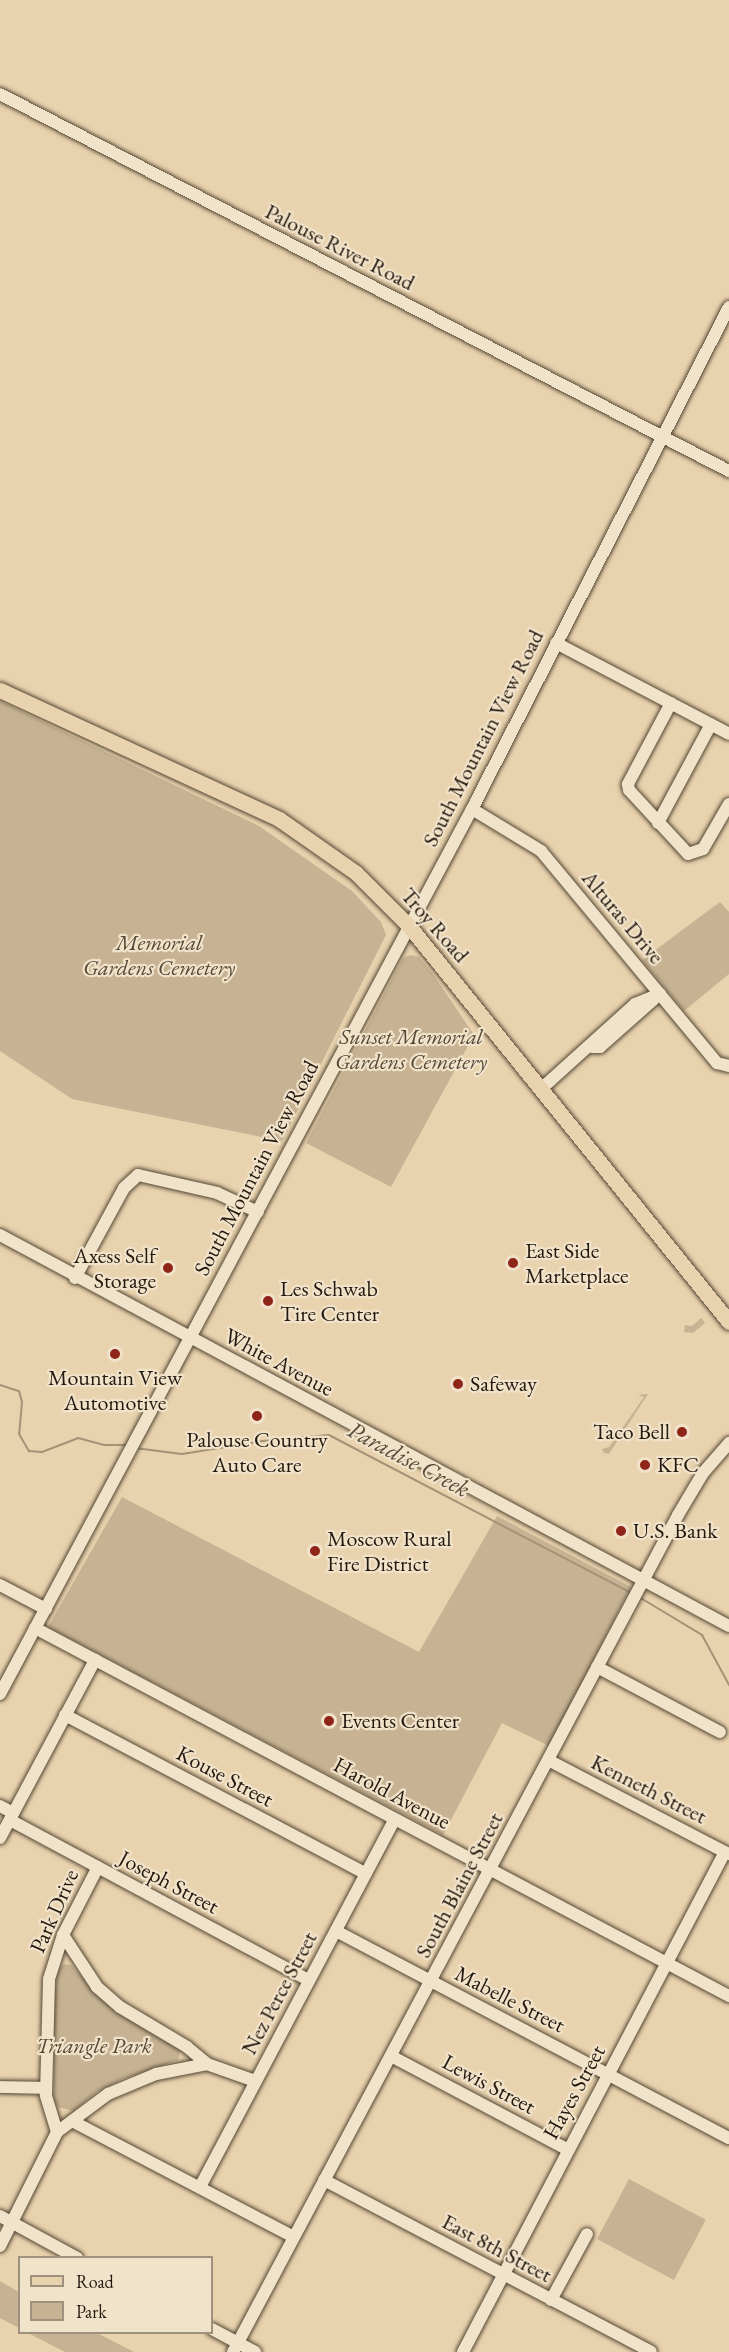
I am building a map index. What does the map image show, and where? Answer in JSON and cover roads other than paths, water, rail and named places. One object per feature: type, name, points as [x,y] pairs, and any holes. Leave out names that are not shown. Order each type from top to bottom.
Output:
[{"type":"main road","name":"Troy Road","points":[[0,690],[298,830],[356,873],[409,926],[647,1225],[729,1322]]},
{"type":"street","name":"Palouse River Road","points":[[0,94],[729,471]]},
{"type":"street","name":"South Mountain View Road","points":[[0,1694],[188,1337],[258,1212],[472,809],[661,435],[729,307]]},
{"type":"street","points":[[556,643],[729,734]]},
{"type":"street","points":[[671,704],[628,784],[679,848],[696,855],[703,849],[729,804]]},
{"type":"street","points":[[658,823],[711,724]]},
{"type":"street","name":"Alturas Drive","points":[[472,809],[541,851],[717,1063],[729,1066]]},
{"type":"street","points":[[541,1089],[592,1047],[600,1047],[660,994]]},
{"type":"street","points":[[75,1278],[128,1182],[138,1175],[189,1185],[258,1212]]},
{"type":"street","name":"White Avenue","points":[[0,1235],[75,1278],[641,1583],[729,1626]]},
{"type":"street","name":"South Blaine Street","points":[[235,2347],[492,1870],[641,1583],[703,1473],[729,1443]]},
{"type":"street","points":[[0,1585],[46,1609]]},
{"type":"street","name":"Harold Avenue","points":[[35,1628],[729,1996]]},
{"type":"street","points":[[0,1838],[95,1659]]},
{"type":"street","points":[[597,1667],[720,1732]]},
{"type":"street","name":"Kouse Street","points":[[65,1715],[366,1874]]},
{"type":"street","name":"Kenneth Street","points":[[549,1761],[727,1853]]},
{"type":"street","name":"Joseph Street","points":[[0,1806],[12,1817],[98,1867],[309,1980]]},
{"type":"street","name":"Nez Perce Street","points":[[200,2187],[395,1819]]},
{"type":"street","name":"Hayes Street","points":[[463,2352],[567,2149],[727,1853]]},
{"type":"street","name":"Park Drive","points":[[57,2132],[46,2088],[49,1979],[63,1935],[98,1867]]},
{"type":"street","name":"Mabelle Street","points":[[336,1931],[729,2138]]},
{"type":"street","points":[[63,1935],[85,1972],[105,1993],[207,2064],[255,2081]]},
{"type":"street","name":"Lewis Street","points":[[391,2056],[567,2149]]},
{"type":"street","points":[[0,2246],[57,2132],[108,2094],[130,2083],[207,2064]]},
{"type":"street","points":[[0,2087],[46,2088]]},
{"type":"street","points":[[72,2121],[294,2237]]},
{"type":"street","name":"East 8th Street","points":[[324,2180],[651,2352]]},
{"type":"street","points":[[0,2216],[73,2256]]},
{"type":"street","points":[[551,2300],[587,2234]]},
{"type":"street","points":[[213,2330],[235,2347],[255,2352]]},
{"type":"waterway","name":"Paradise Creek","points":[[0,1385],[19,1391],[22,1402],[19,1434],[29,1451],[42,1452],[78,1438],[105,1445],[127,1445]]},
{"type":"waterway","name":"Paradise Creek","points":[[135,1448],[182,1454],[263,1441],[329,1435],[631,1593]]},
{"type":"waterway","name":"Paradise Creek","points":[[639,1597],[702,1635],[729,1685]]},
{"type":"place","name":"East Side Marketplace","points":[[513,1263]]},
{"type":"place","name":"Axess Self Storage","points":[[168,1268]]},
{"type":"place","name":"Les Schwab Tire Center","points":[[268,1301]]},
{"type":"place","name":"Mountain View Automotive","points":[[115,1354]]},
{"type":"place","name":"Safeway","points":[[458,1384]]},
{"type":"place","name":"Palouse Country Auto Care","points":[[257,1416]]},
{"type":"place","name":"Taco Bell","points":[[682,1432]]},
{"type":"place","name":"KFC","points":[[645,1465]]},
{"type":"place","name":"U.S. Bank","points":[[621,1531]]},
{"type":"place","name":"Moscow Rural Fire District","points":[[315,1551]]},
{"type":"place","name":"Events Center","points":[[329,1721]]},
{"type":"park label","name":"Memorial Gardens Cemetery","points":[[159,954]]},
{"type":"park label","name":"Sunset Memorial Gardens Cemetery","points":[[411,1048]]},
{"type":"park label","name":"Triangle Park","points":[[94,2046]]}]
